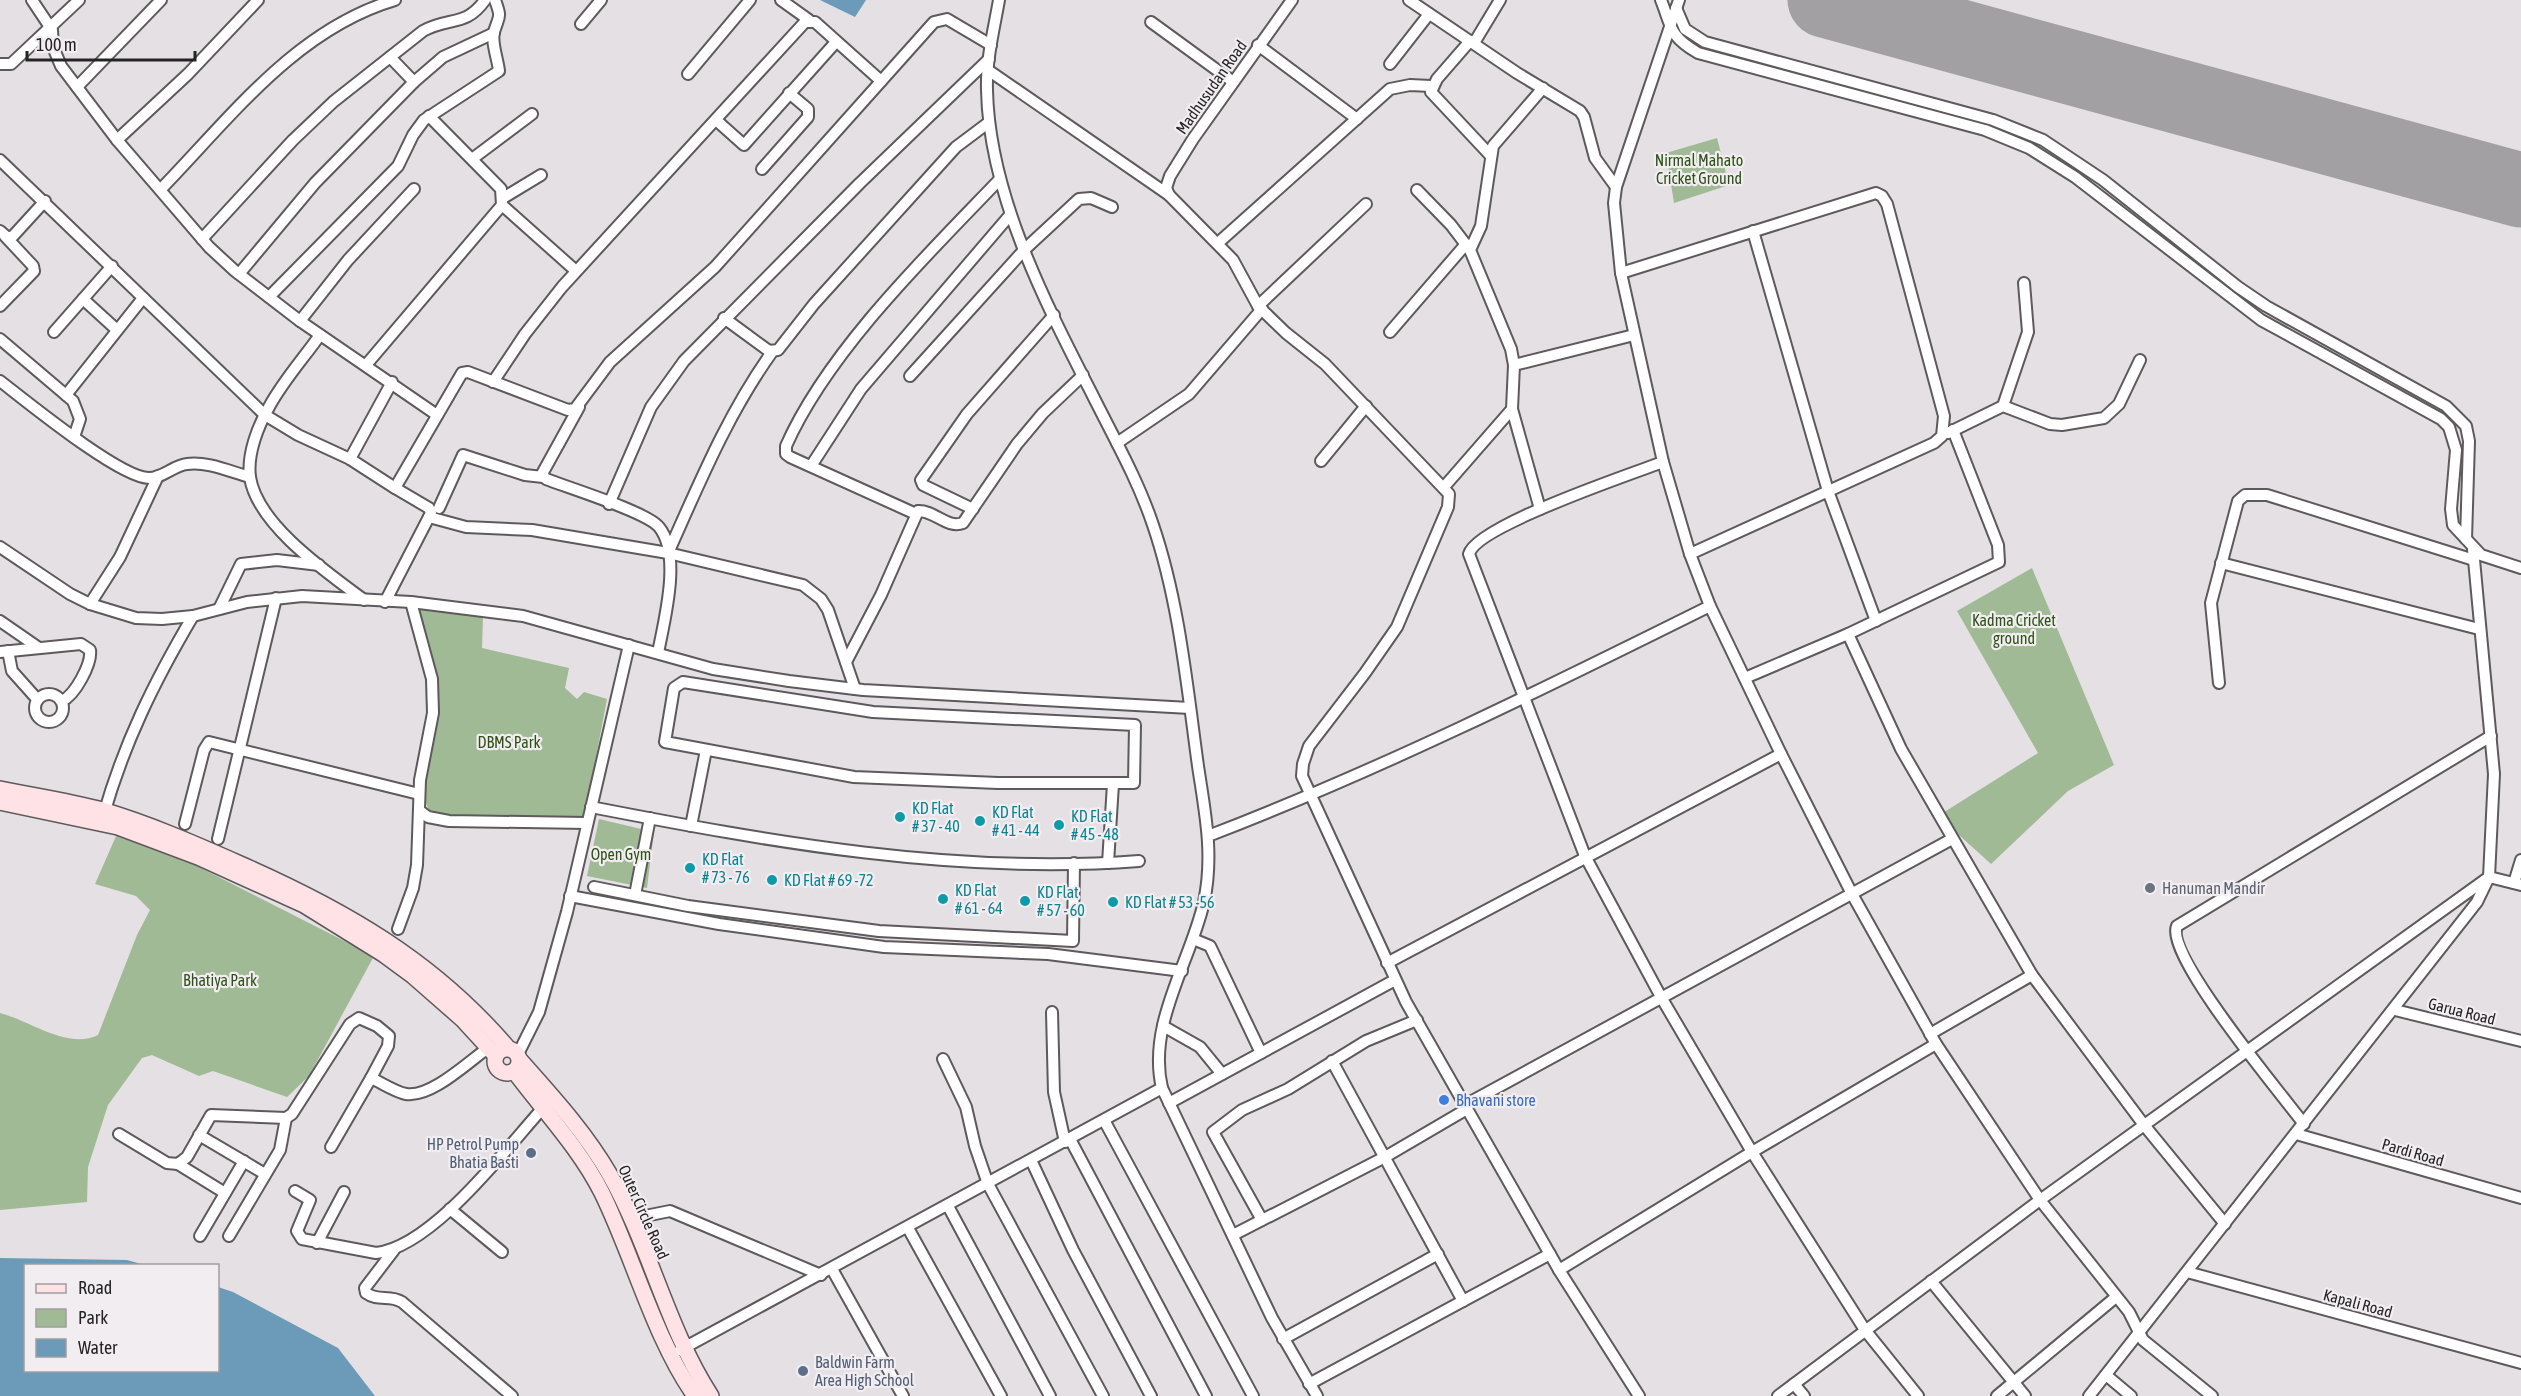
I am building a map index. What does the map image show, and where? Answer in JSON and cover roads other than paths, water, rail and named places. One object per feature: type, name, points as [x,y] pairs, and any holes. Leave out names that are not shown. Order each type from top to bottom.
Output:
[{"type":"main road","points":[[0,789],[103,817],[264,885],[340,925],[383,954],[438,997],[507,1056]]},
{"type":"main road","points":[[0,802],[103,817]]},
{"type":"main road","name":"Outer Circle Road","points":[[507,1056],[587,1167],[602,1192],[678,1351],[711,1396]]},
{"type":"main road","name":"Outer Circle Road","points":[[507,1056],[581,1132],[610,1175],[630,1219],[695,1396]]},
{"type":"street","points":[[33,0],[51,27],[55,56],[76,87],[117,140],[202,239],[239,274],[300,321],[437,415]]},
{"type":"street","points":[[0,64],[11,64],[79,0]]},
{"type":"street","points":[[76,87],[161,0]]},
{"type":"street","points":[[117,140],[188,74],[258,0]]},
{"type":"street","points":[[160,189],[284,62],[321,33],[395,0]]},
{"type":"street","points":[[202,239],[293,140],[333,102],[433,25],[470,17],[485,0]]},
{"type":"street","points":[[239,274],[315,183],[414,82],[443,57],[494,33],[501,21],[495,0]]},
{"type":"street","points":[[581,24],[602,0]]},
{"type":"street","points":[[688,74],[750,0]]},
{"type":"street","points":[[781,0],[815,22],[881,81]]},
{"type":"street","points":[[999,0],[989,65],[988,123],[1000,179],[1010,215],[1054,315],[1117,443],[1154,525],[1169,583],[1190,708],[1211,861],[1193,939],[1163,1026],[1157,1067],[1162,1088],[1283,1339],[1317,1396]]},
{"type":"street","name":"Madhusudan Road","points":[[1169,195],[1166,188],[1170,176],[1232,81],[1292,0]]},
{"type":"street","points":[[1409,0],[1573,106],[1584,117],[1595,158],[1616,187]]},
{"type":"street","points":[[1490,155],[1435,99],[1431,86],[1472,42],[1500,0]]},
{"type":"street","points":[[1661,0],[1670,30],[1690,49],[1708,57],[1985,130],[2050,160],[2261,320],[2441,419],[2449,427],[2456,450],[2451,509],[2453,525],[2466,539],[2474,555],[2479,629],[2491,736],[2494,774],[2489,877],[2472,910],[2395,1010],[2089,1396]]},
{"type":"street","points":[[1676,3],[1670,30],[1616,187],[1614,203],[1620,273],[1663,462],[1690,554],[1710,606],[1852,894],[1936,1044],[2040,1200],[2129,1312],[2143,1340],[2212,1396]]},
{"type":"street","points":[[1676,3],[1685,29],[1705,42],[1994,120],[2043,140],[2103,180],[2257,299],[2446,406],[2466,426],[2469,441],[2466,539]]},
{"type":"street","points":[[1389,64],[1430,14]]},
{"type":"street","points":[[543,477],[543,472],[579,407],[610,362],[716,267],[934,22],[947,19],[991,45]]},
{"type":"street","points":[[494,382],[525,334],[576,271],[809,20]]},
{"type":"street","points":[[1151,22],[1232,81]]},
{"type":"street","points":[[269,297],[398,166],[413,135],[429,116],[499,71],[494,33]]},
{"type":"street","points":[[716,120],[744,144],[836,42]]},
{"type":"street","points":[[1258,45],[1357,119]]},
{"type":"street","points":[[390,57],[414,82]]},
{"type":"street","points":[[989,65],[1169,195],[1233,260],[1260,307],[1286,333],[1325,364],[1444,486],[1449,494],[1448,507],[1397,627],[1305,755],[1302,776],[1395,980],[1558,1270],[1639,1396]]},
{"type":"street","points":[[609,504],[640,429],[662,390],[684,361],[724,318],[989,65]]},
{"type":"street","points":[[1218,243],[1390,89],[1410,85],[1431,86]]},
{"type":"street","points":[[1390,332],[1468,247],[1481,226],[1490,155],[1500,135],[1543,88]]},
{"type":"street","points":[[762,169],[808,117],[808,110],[789,93]]},
{"type":"street","points":[[472,159],[532,114]]},
{"type":"street","points":[[429,116],[501,189],[502,201],[576,271]]},
{"type":"street","points":[[668,554],[721,435],[747,387],[772,352],[778,350],[813,304],[956,147],[988,123]]},
{"type":"street","points":[[0,160],[265,415],[298,435],[350,459],[429,508],[429,517],[385,602]]},
{"type":"street","points":[[366,365],[502,201],[541,175]]},
{"type":"street","points":[[916,514],[786,454],[786,446],[829,373],[857,336],[941,240],[1000,179]]},
{"type":"street","points":[[300,321],[348,260],[414,189]]},
{"type":"street","points":[[1417,190],[1468,247],[1508,341],[1514,365],[1512,409],[1540,508]]},
{"type":"street","points":[[1620,273],[1867,195],[1875,193],[1882,196],[1887,204],[1944,416],[1942,436]]},
{"type":"street","points":[[910,376],[1025,249],[1079,199],[1090,198],[1112,207]]},
{"type":"street","points":[[3,234],[13,236],[45,201]]},
{"type":"street","points":[[1117,443],[1189,394],[1260,307],[1366,204]]},
{"type":"street","points":[[810,466],[861,389],[1010,215]]},
{"type":"street","points":[[1753,231],[1827,491],[1876,621]]},
{"type":"street","points":[[0,306],[30,278],[34,271],[33,266],[3,234]]},
{"type":"street","points":[[54,332],[112,266]]},
{"type":"street","points":[[1690,554],[1934,442],[1953,430],[2003,406],[2028,332],[2025,283]]},
{"type":"street","points":[[83,298],[117,330]]},
{"type":"street","points":[[66,395],[144,298]]},
{"type":"street","points":[[973,509],[923,485],[921,480],[967,414],[1054,315]]},
{"type":"street","points":[[724,318],[772,352]]},
{"type":"street","points":[[320,335],[282,385],[265,415],[251,458],[250,477],[256,497],[290,540],[364,600]]},
{"type":"street","points":[[1514,365],[1634,335]]},
{"type":"street","points":[[0,339],[73,401],[79,413],[79,424],[74,437]]},
{"type":"street","points":[[2003,406],[2050,424],[2062,425],[2104,418],[2119,404],[2140,360]]},
{"type":"street","points":[[395,488],[462,373],[468,372],[568,410],[579,407]]},
{"type":"street","points":[[846,662],[881,595],[916,514],[922,510],[958,525],[963,523],[1017,444],[1043,413],[1083,375]]},
{"type":"street","points":[[0,381],[74,437],[130,473],[150,478],[186,464],[197,464],[250,477]]},
{"type":"street","points":[[350,459],[392,382]]},
{"type":"street","points":[[1321,461],[1366,406]]},
{"type":"street","points":[[1444,486],[1512,409]]},
{"type":"street","points":[[1745,678],[1848,634],[1999,562],[1998,545],[1953,430]]},
{"type":"street","points":[[439,508],[463,455],[525,475],[543,477],[654,522],[662,532],[668,554],[668,604],[658,653]]},
{"type":"street","points":[[1663,462],[1540,508],[1476,542],[1469,554],[1585,855],[1661,997],[1752,1152],[1865,1330],[1918,1396]]},
{"type":"street","points":[[90,604],[120,557],[158,476]]},
{"type":"street","points":[[2219,683],[2210,616],[2221,563],[2238,501],[2245,495],[2267,495],[2521,568]]},
{"type":"street","points":[[429,517],[466,527],[532,530],[668,554],[803,585],[821,599],[828,610],[855,689]]},
{"type":"street","points":[[0,547],[70,594],[90,604],[136,618],[162,619],[193,616],[276,598],[302,596],[411,602],[523,616],[713,669],[855,689],[1190,708]]},
{"type":"street","points":[[219,609],[237,568],[241,564],[277,560],[320,565]]},
{"type":"street","points":[[2221,563],[2479,629]]},
{"type":"street","points":[[218,839],[238,748],[276,598]]},
{"type":"street","points":[[398,929],[415,876],[420,811],[419,794],[433,713],[434,694],[411,602]]},
{"type":"street","points":[[1208,836],[1310,797],[1523,699],[1710,606]]},
{"type":"street","points":[[103,817],[146,697],[193,616]]},
{"type":"street","points":[[0,621],[39,648]]},
{"type":"street","points":[[1848,634],[1900,749],[2032,975],[2144,1125],[2225,1224]]},
{"type":"street","points":[[38,699],[12,671],[4,651],[81,644],[90,650],[89,660],[70,695],[62,701]]},
{"type":"street","points":[[372,1078],[405,1094],[416,1094],[507,1056],[538,1012],[588,824],[629,645]]},
{"type":"street","points":[[683,682],[792,702],[873,712],[1135,725],[1134,783],[1113,784],[998,783],[854,777],[665,742],[674,688],[683,682]]},
{"type":"street","points":[[38,699],[50,693],[62,701]]},
{"type":"street","points":[[38,699],[35,712],[41,720],[50,722],[62,715],[62,701]]},
{"type":"street","points":[[2304,1124],[2246,1050],[2194,976],[2174,932],[2177,926],[2491,736]]},
{"type":"street","points":[[185,824],[206,746],[213,742],[419,794]]},
{"type":"street","points":[[691,826],[706,750]]},
{"type":"street","points":[[1388,963],[1585,855],[1781,754]]},
{"type":"street","points":[[1108,863],[1113,784]]},
{"type":"street","points":[[591,807],[691,826],[953,863],[1139,861]]},
{"type":"street","points":[[420,811],[428,817],[449,821],[588,824]]},
{"type":"street","points":[[635,895],[650,818]]},
{"type":"street","points":[[1233,1235],[1385,1157],[1466,1107],[1661,997],[1952,839]]},
{"type":"street","points":[[1778,1396],[2040,1200],[2489,877],[2518,884],[2521,860]]},
{"type":"street","points":[[594,886],[688,906],[879,931],[1073,940],[1074,863]]},
{"type":"street","points":[[570,896],[719,924],[884,947],[1048,954],[1182,971]]},
{"type":"street","points":[[1193,939],[1210,946],[1261,1053]]},
{"type":"street","points":[[1930,1034],[2032,975]]},
{"type":"street","points":[[1169,1103],[1395,980]]},
{"type":"street","name":"Garua Road","points":[[2395,1010],[2521,1041]]},
{"type":"street","points":[[1052,1012],[1054,1092],[1067,1140],[1206,1396]]},
{"type":"street","points":[[178,1164],[187,1157],[211,1115],[286,1118],[292,1114],[350,1024],[359,1018],[377,1026],[389,1036],[388,1046],[331,1147]]},
{"type":"street","points":[[1262,1220],[1213,1132],[1242,1110],[1288,1089],[1366,1041],[1417,1020]]},
{"type":"street","points":[[1163,1026],[1200,1047],[1222,1074]]},
{"type":"street","points":[[1558,1270],[1936,1044]]},
{"type":"street","points":[[943,1059],[966,1107],[975,1146],[988,1184],[1103,1396]]},
{"type":"street","points":[[1332,1061],[1463,1301]]},
{"type":"street","points":[[678,1351],[1162,1088]]},
{"type":"street","points":[[295,1191],[310,1200],[299,1225],[299,1236],[317,1244],[376,1253],[394,1250],[417,1237],[450,1209],[543,1109]]},
{"type":"street","points":[[229,1236],[283,1141],[286,1118]]},
{"type":"street","points":[[1104,1120],[1253,1396]]},
{"type":"street","points":[[119,1134],[166,1163],[178,1164],[225,1193]]},
{"type":"street","name":"Pardi Road","points":[[2296,1134],[2521,1198]]},
{"type":"street","points":[[199,1135],[265,1174]]},
{"type":"street","points":[[1031,1160],[1073,1250],[1151,1396]]},
{"type":"street","points":[[200,1236],[244,1161]]},
{"type":"street","points":[[317,1244],[344,1192]]},
{"type":"street","points":[[948,1206],[1050,1396]]},
{"type":"street","points":[[450,1209],[502,1252]]},
{"type":"street","points":[[630,1219],[670,1212],[821,1275]]},
{"type":"street","points":[[908,1228],[1001,1396]]},
{"type":"street","points":[[394,1250],[365,1288],[366,1293],[375,1298],[393,1297],[402,1302],[512,1396]]},
{"type":"street","points":[[1283,1339],[1438,1254]]},
{"type":"street","points":[[1309,1384],[1550,1254]]},
{"type":"street","points":[[832,1269],[903,1396]]},
{"type":"street","name":"Kapali Road","points":[[2187,1272],[2521,1363]]},
{"type":"street","points":[[1931,1281],[2025,1396]]},
{"type":"street","points":[[1997,1396],[2116,1297]]},
{"type":"street","points":[[2106,1376],[2131,1396]]},
{"type":"street","points":[[1794,1384],[1804,1396]]},
{"type":"water","points":[[820,0],[866,0],[855,17]]},
{"type":"water","points":[[0,1258],[127,1260],[141,1264],[24,1264],[24,1372],[219,1372],[219,1287],[233,1292],[338,1348],[375,1396],[0,1396]]},
{"type":"place","name":"KD Flat # 37 - 40","points":[[900,817]]},
{"type":"place","name":"KD Flat # 41 - 44","points":[[980,821]]},
{"type":"place","name":"KD Flat # 45 - 48","points":[[1059,825]]},
{"type":"place","name":"KD Flat # 73 - 76","points":[[690,868]]},
{"type":"place","name":"KD Flat # 69 -72","points":[[772,880]]},
{"type":"place","name":"Hanuman Mandir","points":[[2150,888]]},
{"type":"place","name":"KD Flat # 61 - 64","points":[[943,899]]},
{"type":"place","name":"KD Flat # 57 - 60","points":[[1025,901]]},
{"type":"place","name":"KD Flat # 53 -56","points":[[1113,902]]},
{"type":"place","name":"Bhavani store","points":[[1444,1100]]},
{"type":"place","name":"HP Petrol Pump Bhatia Basti","points":[[531,1153]]},
{"type":"place","name":"Baldwin Farm Area High School","points":[[803,1371]]},
{"type":"park label","name":"Nirmal Mahato Cricket Ground","points":[[1699,169]]},
{"type":"park label","name":"Kadma Cricket ground","points":[[2014,629]]},
{"type":"park label","name":"DBMS Park","points":[[509,742]]},
{"type":"park label","name":"Open Gym","points":[[621,854]]},
{"type":"park label","name":"Bhatiya Park","points":[[220,980]]}]
